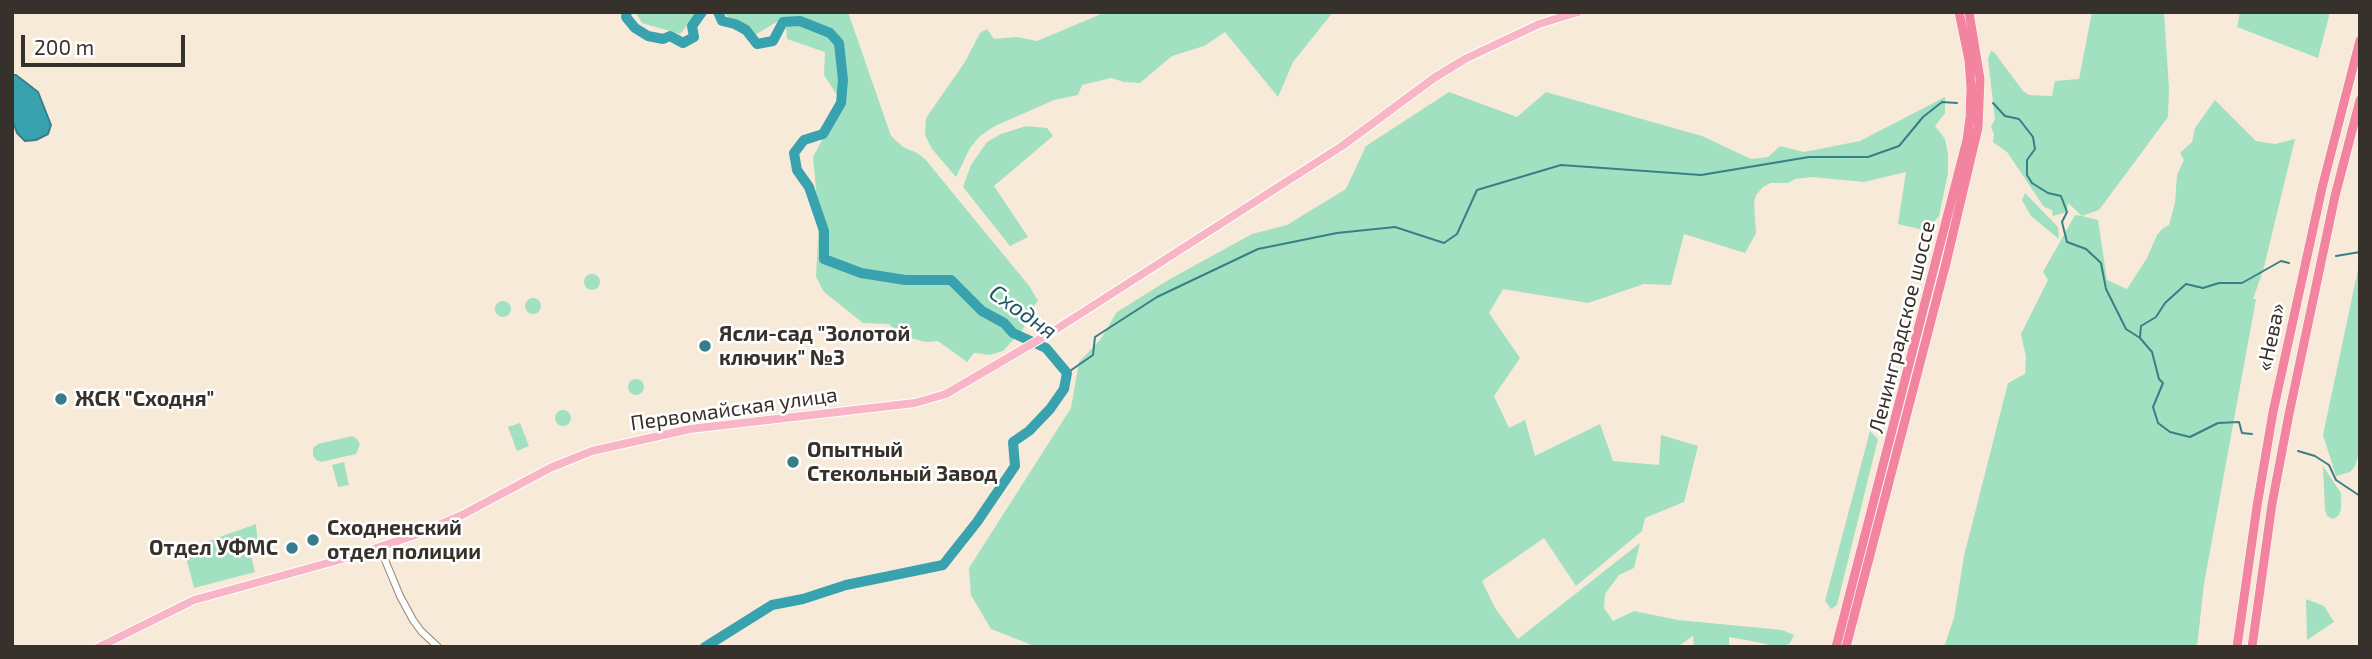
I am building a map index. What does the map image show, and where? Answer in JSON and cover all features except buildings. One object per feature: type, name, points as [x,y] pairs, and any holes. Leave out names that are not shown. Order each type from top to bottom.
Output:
[{"type":"highway","name":"Ленинградское шоссе","points":[[1836,647],[1967,140],[1970,117],[1969,60],[1959,12]]},
{"type":"highway","name":"Ленинградское шоссе","points":[[1846,647],[1946,263],[1978,128],[1980,79],[1969,12]]},
{"type":"highway","name":"«Нева»","points":[[2237,647],[2257,506],[2276,399],[2322,188],[2360,40]]},
{"type":"highway","name":"«Нева»","points":[[2252,647],[2288,414],[2335,196],[2360,100]]},
{"type":"main road","name":"Первомайская улица","points":[[99,647],[194,600],[380,548],[448,522],[550,468],[592,451],[690,429],[924,402],[954,390],[1052,332],[1342,146],[1434,78],[1472,54],[1539,24],[1578,12]]},
{"type":"street","points":[[380,548],[409,612],[421,631],[438,647]]},
{"type":"green space","points":[[635,12],[698,12],[680,34],[642,23]]},
{"type":"green space","points":[[723,12],[848,12],[891,136],[903,147],[925,159],[1030,287],[1038,301],[1027,315],[1023,329],[1003,351],[990,355],[974,353],[967,362],[938,341],[926,342],[899,335],[889,324],[863,323],[824,292],[816,277],[819,221],[813,157],[842,103],[824,75],[825,52],[787,39],[785,17],[755,35],[746,25],[731,20]]},
{"type":"green space","points":[[1106,12],[1333,12],[1293,62],[1278,97],[1225,32],[1204,46],[1172,56],[1140,83],[1111,78],[1082,85],[1078,95],[1054,100],[995,126],[980,136],[970,148],[956,177],[932,149],[925,135],[926,118],[965,62],[980,33],[987,29],[994,39],[1017,37],[1037,41]]},
{"type":"green space","points":[[2092,12],[2164,12],[2168,117],[2099,210],[2082,216],[2068,203],[2067,212],[2053,216],[2052,210],[2044,207],[2007,152],[1993,142],[1991,127],[1995,119],[1988,59],[1991,51],[2023,91],[2029,95],[2052,96],[2055,81],[2079,79]]},
{"type":"green space","points":[[2240,12],[2330,12],[2318,58],[2237,27]]},
{"type":"green space","points":[[1449,92],[1517,117],[1546,92],[1702,136],[1751,159],[1768,157],[1780,146],[1804,152],[1860,141],[1945,97],[1945,113],[1935,126],[1945,139],[1948,173],[1939,216],[1933,223],[1936,229],[1932,232],[1898,224],[1906,172],[1864,182],[1812,177],[1795,179],[1788,183],[1770,183],[1756,195],[1756,233],[1745,253],[1684,234],[1671,285],[1644,284],[1588,303],[1503,289],[1489,313],[1520,358],[1494,396],[1509,428],[1525,420],[1535,456],[1600,424],[1613,461],[1659,465],[1661,435],[1698,446],[1684,502],[1645,518],[1642,531],[1576,586],[1544,538],[1482,581],[1495,608],[1518,639],[1640,543],[1634,568],[1619,575],[1605,594],[1604,608],[1613,621],[1634,611],[1678,620],[1782,630],[1794,635],[1790,643],[1785,647],[1768,647],[1767,644],[1729,637],[1729,647],[1694,647],[1693,636],[1677,647],[1037,647],[991,629],[971,595],[969,568],[1071,408],[1079,362],[1100,340],[1117,312],[1252,234],[1287,225],[1346,189],[1366,146]]},
{"type":"green space","points":[[2215,100],[2256,141],[2275,144],[2295,139],[2263,271],[2253,299],[2256,299],[2204,584],[2197,647],[1944,647],[1954,618],[1964,556],[2008,383],[2025,374],[2026,357],[2021,334],[2048,280],[2043,272],[2075,215],[2098,220],[2107,280],[2127,289],[2147,258],[2157,235],[2169,225],[2175,203],[2177,175],[2184,160],[2180,153],[2192,142],[2195,128]]},
{"type":"green space","points":[[1026,126],[1047,128],[1053,136],[994,186],[1028,237],[1010,246],[963,187],[971,165],[987,142]]},
{"type":"green space","points":[[2025,193],[2058,227],[2059,239],[2031,216],[2022,200]]},
{"type":"green space","points":[[2360,260],[2360,450],[2350,472],[2336,476],[2323,435]]},
{"type":"green space","points":[[592,274],[600,282],[592,290],[584,282]]},
{"type":"green space","points":[[533,298],[541,306],[533,314],[525,306]]},
{"type":"green space","points":[[503,301],[511,309],[503,317],[495,309]]},
{"type":"green space","points":[[636,379],[644,387],[636,395],[628,387]]},
{"type":"green space","points":[[563,410],[571,418],[563,426],[555,418]]},
{"type":"green space","points":[[520,423],[529,446],[517,451],[508,427]]},
{"type":"green space","points":[[1870,431],[1878,439],[1837,605],[1831,609],[1825,601]]},
{"type":"green space","points":[[352,436],[360,444],[356,454],[321,462],[313,455],[313,448],[318,444]]},
{"type":"green space","points":[[344,462],[349,485],[338,487],[332,465]]},
{"type":"green space","points":[[2323,466],[2341,493],[2341,509],[2339,515],[2333,519],[2327,516],[2325,510]]},
{"type":"green space","points":[[256,524],[258,545],[250,552],[255,572],[194,588],[184,550]]},
{"type":"green space","points":[[2306,599],[2324,606],[2334,622],[2307,640]]},
{"type":"water","points":[[12,75],[16,75],[38,92],[51,125],[48,134],[36,140],[25,141],[17,133],[12,119]]},
{"type":"waterway","name":"Сходня","points":[[627,12],[626,17],[635,28],[648,36],[663,39],[670,36],[683,43],[694,37],[692,26],[702,12]]},
{"type":"waterway","name":"Сходня","points":[[705,647],[772,605],[803,599],[846,585],[943,565],[977,522],[1015,466],[1013,442],[1029,431],[1050,409],[1064,389],[1067,373],[1046,348],[1013,333],[1004,323],[982,311],[951,280],[905,280],[861,273],[824,259],[824,231],[809,187],[797,170],[794,153],[804,140],[823,134],[841,103],[843,80],[839,43],[830,33],[800,21],[783,22],[773,41],[757,44],[746,30],[722,21],[718,12]]},
{"type":"waterway","points":[[1067,373],[1093,355],[1095,337],[1157,297],[1258,249],[1337,233],[1395,227],[1444,243],[1457,234],[1477,190],[1561,165],[1701,175],[1809,157],[1868,157],[1899,146],[1923,117],[1942,102],[1957,103]]},
{"type":"waterway","points":[[1993,103],[2005,116],[2019,119],[2033,137],[2035,149],[2027,160],[2027,175],[2032,183],[2048,193],[2061,196],[2067,212],[2062,222],[2067,242],[2086,249],[2101,263],[2106,289],[2126,329],[2140,338],[2152,352],[2159,379],[2163,383],[2153,407],[2158,423],[2170,432],[2190,437],[2218,423],[2239,422],[2242,433],[2252,434]]},
{"type":"waterway","points":[[2336,256],[2360,252]]},
{"type":"waterway","points":[[2140,337],[2141,326],[2156,317],[2165,303],[2186,284],[2203,288],[2219,283],[2242,283],[2281,261],[2289,263]]},
{"type":"waterway","points":[[2298,451],[2315,456],[2329,465],[2336,480],[2360,496]]},
{"type":"place","name":"Ясли-сад \"Золотой ключик\" №3","points":[[705,346]]},
{"type":"place","name":"ЖСК \"Сходня\"","points":[[61,399]]},
{"type":"place","name":"Опытный Стекольный Завод","points":[[793,462]]},
{"type":"place","name":"Сходненский отдел полиции","points":[[313,540]]},
{"type":"place","name":"Отдел УФМС","points":[[292,548]]}]
